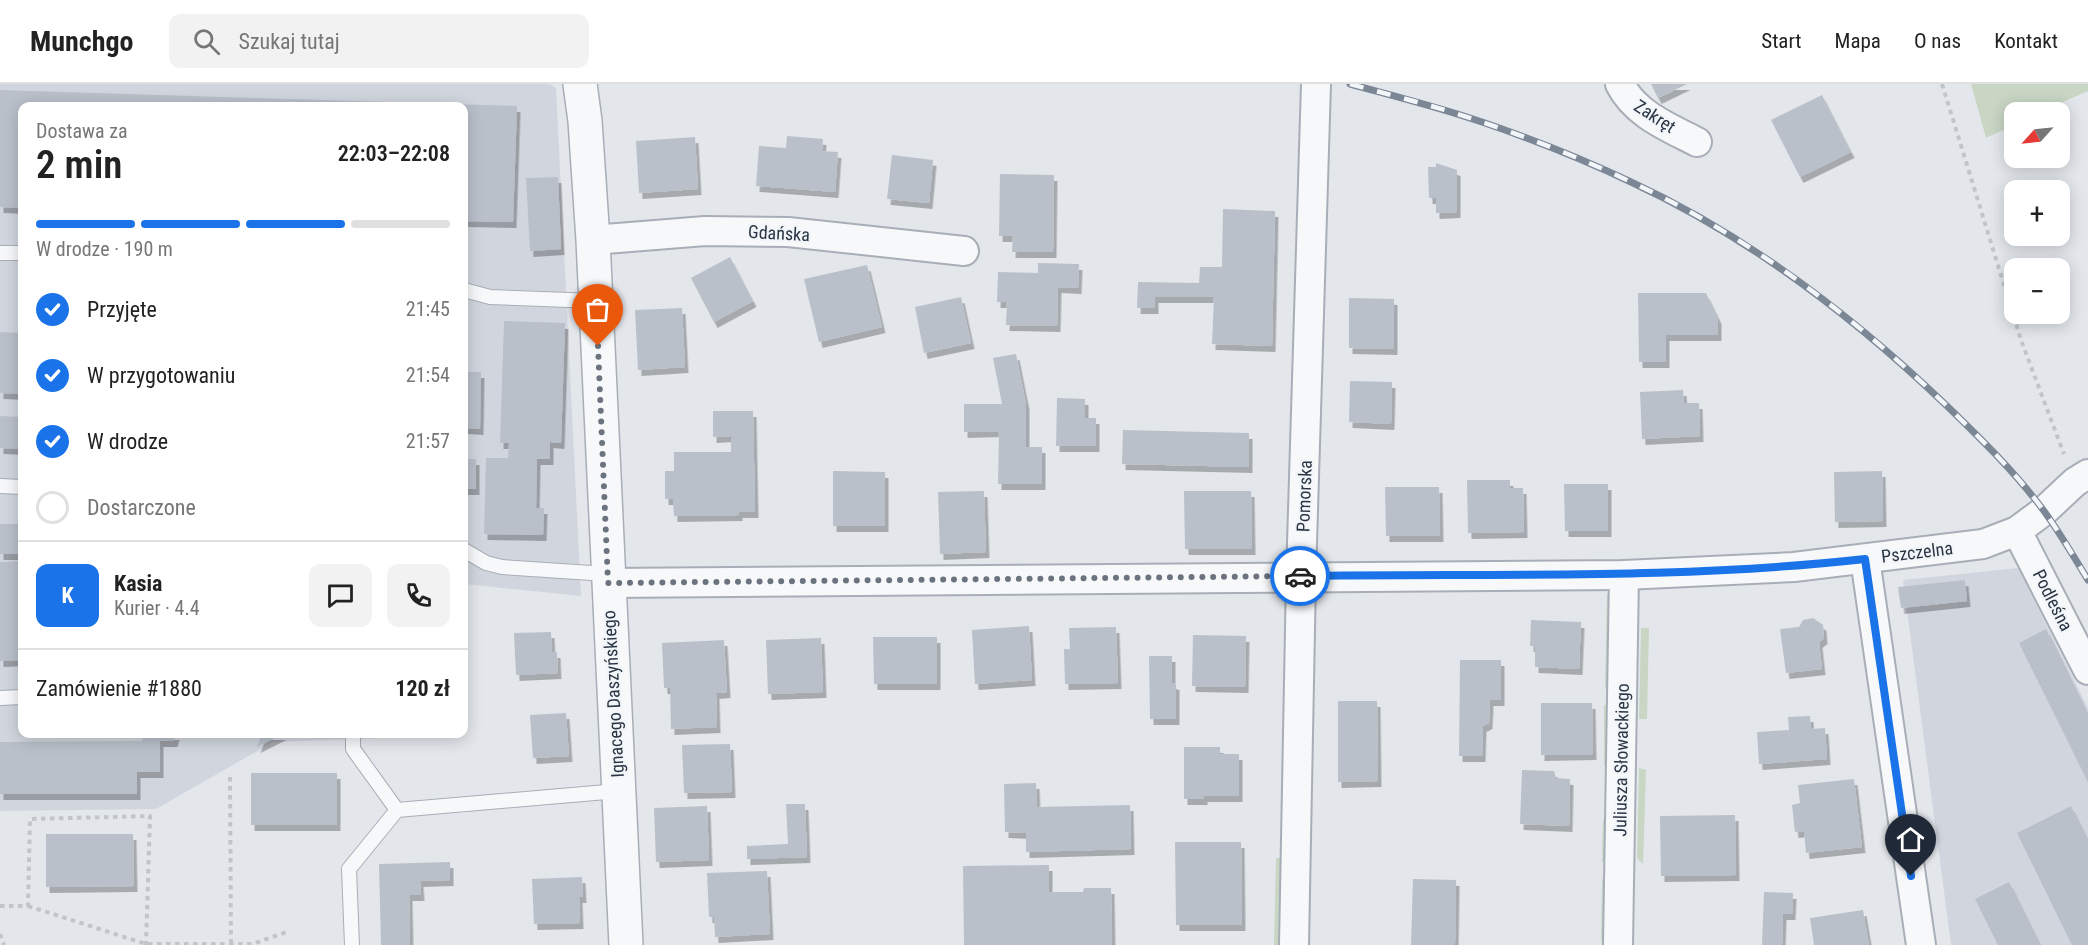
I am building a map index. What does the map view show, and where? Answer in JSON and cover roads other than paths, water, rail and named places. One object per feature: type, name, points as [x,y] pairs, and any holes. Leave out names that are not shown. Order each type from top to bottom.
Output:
[{"type":"street","name":"Ignacego Daszyńskiego","points":[[580,84],[585,121],[593,240],[607,578],[626,945]]},
{"type":"street","name":"Pomorska","points":[[1294,945],[1301,576],[1316,84]]},
{"type":"street","name":"Zakręt","points":[[1620,84],[1634,105],[1650,117],[1697,142]]},
{"type":"street","name":"Gdańska","points":[[593,240],[705,231],[788,232],[964,251]]},
{"type":"street","name":"Pszczelna","points":[[607,578],[1624,575],[1794,567],[1983,544],[2017,531],[2044,511],[2081,478]]},
{"type":"street","name":"Podleśna","points":[[2017,531],[2088,670]]},
{"type":"street","points":[[1865,559],[1921,945]]},
{"type":"street","name":"Juliusza Słowackiego","points":[[1618,945],[1624,575]]},
{"type":"lane","points":[[0,253],[18,253]]},
{"type":"lane","points":[[468,291],[490,297],[596,301]]},
{"type":"lane","points":[[0,486],[18,487]]},
{"type":"lane","points":[[468,552],[486,563],[502,567],[607,578]]},
{"type":"lane","points":[[0,698],[18,697]]},
{"type":"lane","points":[[353,738],[354,749],[397,810]]},
{"type":"lane","points":[[352,945],[349,869],[397,810],[618,791]]},
{"type":"railway","points":[[1350,84],[1466,117],[1576,157],[1675,204],[1758,253],[1837,310],[1875,341],[1973,431],[2044,511],[2088,580]]}]
